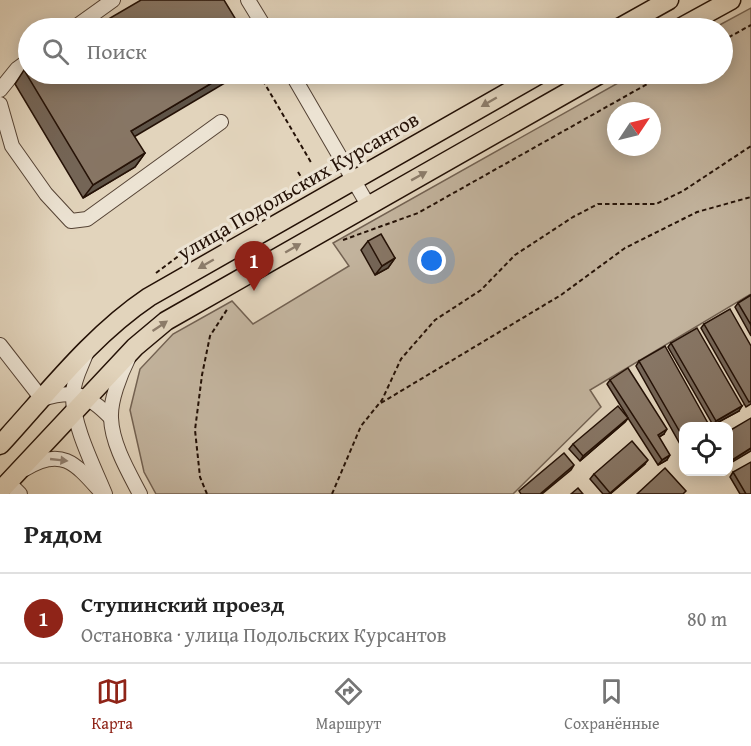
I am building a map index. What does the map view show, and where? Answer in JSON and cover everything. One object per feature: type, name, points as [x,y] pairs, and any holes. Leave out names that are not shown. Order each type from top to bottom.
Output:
[{"type":"main road","points":[[637,18],[669,0]]},
{"type":"main road","points":[[698,18],[731,0]]},
{"type":"main road","name":"улица Подольских Курсантов","points":[[0,445],[88,349],[127,312],[149,297],[522,84]]},
{"type":"main road","name":"улица Подольских Курсантов","points":[[9,487],[78,401],[166,321],[582,84]]},
{"type":"street","points":[[88,18],[113,0]]},
{"type":"street","points":[[248,0],[259,18]]},
{"type":"street","points":[[0,90],[18,68]]},
{"type":"street","points":[[298,84],[368,204]]},
{"type":"street","points":[[0,104],[12,146],[46,194],[71,221],[87,219],[221,122]]},
{"type":"street","points":[[0,345],[42,399],[58,394],[78,401],[111,418]]},
{"type":"street","name":"улица Подольских Курсантов","points":[[135,347],[122,371],[111,418],[121,454],[140,494]]},
{"type":"street","name":"улица Подольских Курсантов","points":[[78,401],[76,380],[88,349]]},
{"type":"street","points":[[78,401],[86,447],[104,494]]},
{"type":"street","points":[[9,487],[34,463],[45,459],[60,458],[80,469],[104,494]]},
{"type":"path","points":[[733,35],[751,25]]},
{"type":"path","points":[[265,84],[312,164]]},
{"type":"path","points":[[343,240],[418,213],[647,84]]},
{"type":"path","points":[[332,494],[361,426],[378,406],[401,359],[435,320],[480,290],[515,255],[573,217],[598,204],[656,204],[683,191],[751,146]]},
{"type":"path","points":[[297,172],[308,187]]},
{"type":"path","points":[[378,406],[561,295],[625,248],[697,212],[751,197]]},
{"type":"path","points":[[207,494],[200,477],[195,430],[210,336],[228,308]]},
{"type":"shaded area","points":[[751,8],[751,294],[590,390],[601,407],[513,494],[156,494],[144,472],[130,410],[140,369],[173,334],[232,301],[253,324],[349,266],[333,243],[616,84],[733,84],[732,18]]},
{"type":"building","points":[[141,0],[224,0],[235,18],[110,18]]},
{"type":"building","points":[[32,84],[210,84],[131,131],[145,153],[93,185]]},
{"type":"building","points":[[381,234],[395,258],[382,266],[368,241]]},
{"type":"building","points":[[751,295],[751,325],[738,303]]},
{"type":"building","points":[[730,309],[751,346],[751,401],[749,402],[704,324]]},
{"type":"building","points":[[697,328],[742,406],[716,421],[671,343]]},
{"type":"building","points":[[665,346],[707,422],[679,422],[679,430],[639,361]]},
{"type":"building","points":[[628,368],[667,429],[658,435],[670,455],[662,460],[610,380]]},
{"type":"building","points":[[618,406],[628,418],[583,456],[573,444]]},
{"type":"building","points":[[751,418],[751,448],[733,459],[733,429]]},
{"type":"building","points":[[632,441],[648,460],[610,493],[594,474]]},
{"type":"building","points":[[564,453],[574,465],[540,494],[521,494],[519,491]]},
{"type":"building","points":[[751,462],[751,494],[746,494],[733,472]]},
{"type":"building","points":[[665,468],[686,491],[683,494],[637,494]]},
{"type":"building","points":[[578,488],[583,494],[571,494]]},
{"type":"place","name":"Ступинский проезд","points":[[254,291]]}]
